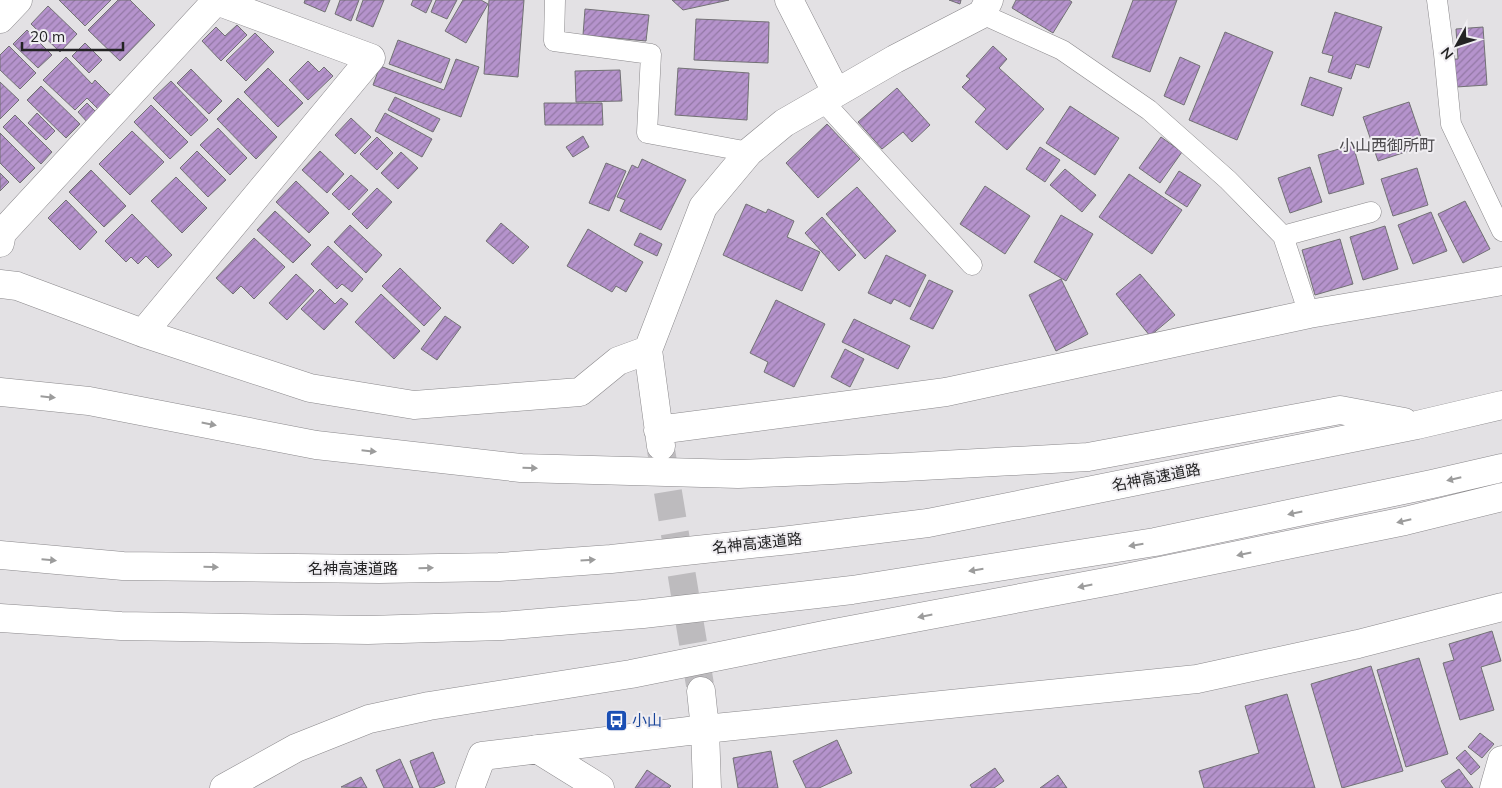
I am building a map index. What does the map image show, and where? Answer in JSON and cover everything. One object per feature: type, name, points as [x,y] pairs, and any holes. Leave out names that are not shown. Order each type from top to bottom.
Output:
[{"type":"main road","points":[[0,19],[18,0]]},
{"type":"main road","points":[[0,243],[2,233],[215,0],[371,58],[143,333]]},
{"type":"main road","points":[[789,0],[830,96]]},
{"type":"main road","points":[[986,7],[784,123],[749,152],[704,207],[648,350],[659,438],[946,392],[1309,314],[1502,281]]},
{"type":"main road","points":[[0,284],[17,286],[143,333],[310,388],[414,405],[580,392],[618,361],[648,350]]},
{"type":"main road","points":[[0,392],[89,401],[316,445],[520,468],[738,474],[1088,457],[1340,410],[1416,425]]},
{"type":"main road","name":"名神高速道路","points":[[0,556],[123,566],[379,569],[499,567],[611,558],[790,540],[928,522],[1416,425],[1502,405]]},
{"type":"main road","points":[[0,618],[121,626],[368,630],[502,626],[643,614],[852,590],[1155,542],[1502,468]]},
{"type":"main road","points":[[224,788],[296,748],[368,719],[429,706],[631,674],[824,634],[1116,580],[1405,521],[1502,497]]},
{"type":"main road","points":[[470,788],[482,756],[705,729],[1197,679],[1358,644],[1502,607]]},
{"type":"main road","points":[[701,690],[705,729],[707,788]]},
{"type":"main road","points":[[537,749],[600,788]]},
{"type":"main road","points":[[1494,788],[1502,760]]},
{"type":"lane","points":[[555,0],[554,41],[651,54],[647,133],[749,152]]},
{"type":"lane","points":[[1437,0],[1451,124],[1502,232]]},
{"type":"lane","points":[[986,7],[1062,50],[1149,110],[1228,180],[1283,236],[1309,314]]},
{"type":"lane","points":[[830,96],[972,265]]},
{"type":"lane","points":[[1283,236],[1370,212]]},
{"type":"building","points":[[59,0],[111,0],[85,26]]},
{"type":"building","points":[[118,0],[130,0],[155,25],[120,61],[88,30]]},
{"type":"building","points":[[305,0],[330,0],[325,12],[304,3]]},
{"type":"building","points":[[340,0],[359,0],[351,21],[335,14]]},
{"type":"building","points":[[363,0],[384,0],[373,27],[356,20]]},
{"type":"building","points":[[413,0],[432,0],[426,13],[411,5]]},
{"type":"building","points":[[436,0],[457,0],[447,19],[431,12]]},
{"type":"building","points":[[463,0],[481,0],[488,4],[466,43],[445,31]]},
{"type":"building","points":[[489,0],[524,0],[518,77],[484,74]]},
{"type":"building","points":[[672,0],[729,0],[683,10]]},
{"type":"building","points":[[949,0],[961,0],[960,4]]},
{"type":"building","points":[[1016,0],[1069,0],[1072,2],[1053,33],[1012,8]]},
{"type":"building","points":[[1133,0],[1177,0],[1150,72],[1112,57]]},
{"type":"building","points":[[48,6],[77,34],[60,52],[31,24]]},
{"type":"building","points":[[585,9],[649,15],[646,41],[583,35]]},
{"type":"building","points":[[1335,12],[1382,27],[1369,68],[1356,64],[1351,79],[1328,72],[1333,56],[1322,53]]},
{"type":"building","points":[[696,19],[769,22],[768,63],[694,60]]},
{"type":"building","points":[[237,25],[247,35],[221,61],[202,41],[216,27],[225,36]]},
{"type":"building","points":[[1483,27],[1487,85],[1456,87],[1454,59],[1458,59],[1456,29]]},
{"type":"building","points":[[27,30],[52,55],[38,68],[13,44]]},
{"type":"building","points":[[1225,32],[1273,52],[1237,140],[1189,120]]},
{"type":"building","points":[[255,33],[274,52],[246,81],[226,61]]},
{"type":"building","points":[[398,40],[450,59],[441,83],[389,64]]},
{"type":"building","points":[[85,43],[102,60],[89,73],[72,56]]},
{"type":"building","points":[[9,46],[36,73],[20,89],[0,70],[0,55]]},
{"type":"building","points":[[993,46],[1007,59],[999,68],[1044,109],[1007,150],[975,122],[986,109],[962,87],[970,79],[966,76]]},
{"type":"building","points":[[66,57],[92,84],[95,80],[111,96],[98,109],[87,98],[75,110],[43,80]]},
{"type":"building","points":[[1180,57],[1200,66],[1184,105],[1164,96]]},
{"type":"building","points":[[456,59],[479,67],[461,117],[373,85],[380,66],[444,90]]},
{"type":"building","points":[[308,61],[319,72],[324,67],[333,76],[308,100],[289,80]]},
{"type":"building","points":[[268,68],[303,103],[278,127],[244,92]]},
{"type":"building","points":[[678,68],[749,73],[747,120],[675,115]]},
{"type":"building","points":[[191,69],[222,101],[209,114],[177,83]]},
{"type":"building","points":[[620,70],[622,101],[576,102],[575,71]]},
{"type":"building","points":[[1310,77],[1342,88],[1333,116],[1301,105]]},
{"type":"building","points":[[171,81],[208,120],[191,136],[153,98]]},
{"type":"building","points":[[0,82],[19,100],[0,119]]},
{"type":"building","points":[[41,86],[80,124],[66,138],[27,100]]},
{"type":"building","points":[[897,88],[930,125],[912,142],[903,132],[882,149],[858,122]]},
{"type":"building","points":[[395,97],[440,119],[433,132],[388,110]]},
{"type":"building","points":[[238,98],[277,137],[256,159],[217,119]]},
{"type":"building","points":[[1409,102],[1424,146],[1378,161],[1363,117]]},
{"type":"building","points":[[87,103],[98,114],[89,124],[78,112]]},
{"type":"building","points":[[544,103],[602,103],[603,125],[545,125]]},
{"type":"building","points":[[151,105],[188,142],[170,159],[134,122]]},
{"type":"building","points":[[1070,106],[1119,138],[1095,175],[1046,143]]},
{"type":"building","points":[[37,113],[55,131],[46,140],[28,123]]},
{"type":"building","points":[[385,113],[432,139],[422,157],[375,131]]},
{"type":"building","points":[[15,115],[52,152],[41,164],[3,127]]},
{"type":"building","points":[[351,118],[371,137],[355,154],[335,135]]},
{"type":"building","points":[[827,124],[860,159],[818,198],[786,163]]},
{"type":"building","points":[[218,128],[247,158],[230,175],[200,145]]},
{"type":"building","points":[[132,131],[164,162],[130,195],[99,164]]},
{"type":"building","points":[[0,133],[35,168],[20,183],[0,163]]},
{"type":"building","points":[[583,136],[589,147],[573,157],[566,147]]},
{"type":"building","points":[[377,137],[393,153],[377,170],[360,154]]},
{"type":"building","points":[[1161,137],[1182,152],[1160,183],[1139,168]]},
{"type":"building","points":[[1353,145],[1364,184],[1329,194],[1318,155]]},
{"type":"building","points":[[1040,147],[1060,160],[1045,182],[1026,169]]},
{"type":"building","points":[[197,151],[226,180],[208,197],[180,168]]},
{"type":"building","points":[[320,151],[344,174],[327,193],[302,170]]},
{"type":"building","points":[[401,152],[418,168],[398,189],[381,173]]},
{"type":"building","points":[[642,159],[686,180],[661,230],[620,211],[625,200],[617,197],[632,165],[638,168]]},
{"type":"building","points":[[606,163],[626,171],[609,211],[589,203]]},
{"type":"building","points":[[1310,167],[1322,202],[1290,213],[1278,178]]},
{"type":"building","points":[[1417,168],[1428,205],[1393,216],[1381,179]]},
{"type":"building","points":[[1065,169],[1096,195],[1082,212],[1050,185]]},
{"type":"building","points":[[91,170],[126,206],[104,227],[69,192]]},
{"type":"building","points":[[1179,171],[1201,185],[1187,207],[1165,193]]},
{"type":"building","points":[[0,173],[9,182],[0,191]]},
{"type":"building","points":[[1129,174],[1182,210],[1152,254],[1099,217]]},
{"type":"building","points":[[351,175],[368,190],[349,210],[332,194]]},
{"type":"building","points":[[176,177],[207,208],[182,233],[151,201]]},
{"type":"building","points":[[296,181],[329,213],[309,233],[276,202]]},
{"type":"building","points":[[985,186],[1030,216],[1005,254],[960,224]]},
{"type":"building","points":[[857,187],[896,231],[865,259],[826,214]]},
{"type":"building","points":[[377,188],[392,202],[367,229],[352,214]]},
{"type":"building","points":[[66,200],[97,232],[80,250],[48,218]]},
{"type":"building","points":[[1465,201],[1490,249],[1463,263],[1438,214]]},
{"type":"building","points":[[746,204],[766,213],[768,209],[794,221],[787,237],[820,252],[802,291],[723,255]]},
{"type":"building","points":[[275,211],[311,245],[293,263],[257,230]]},
{"type":"building","points":[[1431,212],[1447,251],[1413,264],[1398,225]]},
{"type":"building","points":[[132,214],[172,255],[158,268],[146,256],[138,264],[131,257],[126,262],[105,241]]},
{"type":"building","points":[[1061,215],[1093,234],[1066,281],[1034,262]]},
{"type":"building","points":[[822,217],[856,255],[839,271],[805,233]]},
{"type":"building","points":[[501,223],[529,247],[513,264],[486,241]]},
{"type":"building","points":[[350,225],[382,255],[366,273],[334,242]]},
{"type":"building","points":[[1385,226],[1398,269],[1363,280],[1350,237]]},
{"type":"building","points":[[588,229],[643,262],[626,292],[616,286],[612,292],[567,266]]},
{"type":"building","points":[[640,233],[662,244],[657,256],[634,245]]},
{"type":"building","points":[[254,238],[285,267],[254,299],[241,286],[233,294],[216,278]]},
{"type":"building","points":[[1340,239],[1353,284],[1315,295],[1302,250]]},
{"type":"building","points":[[328,246],[363,279],[352,292],[342,284],[337,289],[311,264]]},
{"type":"building","points":[[886,255],[926,275],[910,307],[894,299],[891,304],[868,293]]},
{"type":"building","points":[[400,268],[441,308],[424,326],[382,286]]},
{"type":"building","points":[[296,274],[314,291],[287,320],[269,303]]},
{"type":"building","points":[[1140,274],[1175,315],[1150,336],[1116,294]]},
{"type":"building","points":[[1061,279],[1088,334],[1056,351],[1029,295]]},
{"type":"building","points":[[929,280],[953,291],[933,329],[910,319]]},
{"type":"building","points":[[320,289],[335,304],[341,298],[348,304],[324,330],[301,309]]},
{"type":"building","points":[[381,294],[420,331],[394,359],[355,322]]},
{"type":"building","points":[[776,300],[825,324],[794,387],[764,372],[768,362],[750,353]]},
{"type":"building","points":[[445,316],[461,327],[437,360],[421,349]]},
{"type":"building","points":[[854,319],[910,346],[898,369],[842,342]]},
{"type":"building","points":[[845,349],[864,359],[850,387],[831,377]]},
{"type":"building","points":[[1492,631],[1501,661],[1481,667],[1494,710],[1460,720],[1443,663],[1454,660],[1449,644]]},
{"type":"building","points":[[1419,658],[1448,754],[1406,767],[1377,670]]},
{"type":"building","points":[[1371,666],[1403,771],[1342,788],[1311,684]]},
{"type":"building","points":[[1287,694],[1315,788],[1204,788],[1199,771],[1259,753],[1245,706]]},
{"type":"building","points":[[1480,733],[1494,744],[1482,758],[1468,747]]},
{"type":"building","points":[[837,740],[852,773],[819,788],[806,788],[793,761]]},
{"type":"building","points":[[1465,750],[1480,767],[1471,775],[1456,758]]},
{"type":"building","points":[[771,751],[778,788],[738,788],[733,758]]},
{"type":"building","points":[[433,752],[445,783],[433,788],[420,788],[410,761]]},
{"type":"building","points":[[400,759],[413,788],[384,788],[376,770]]},
{"type":"building","points":[[995,768],[1004,781],[994,788],[972,788],[970,785]]},
{"type":"building","points":[[1459,769],[1473,788],[1446,788],[1441,781]]},
{"type":"building","points":[[647,770],[671,786],[669,788],[635,788]]},
{"type":"building","points":[[1058,775],[1067,788],[1040,788]]},
{"type":"building","points":[[361,777],[367,788],[341,787]]},
{"type":"tunnel","points":[[661,450],[701,691]]},
{"type":"place","name":"小山","points":[[616,720]]},
{"type":"district","name":"小山西御所町","points":[[1387,145]]}]
